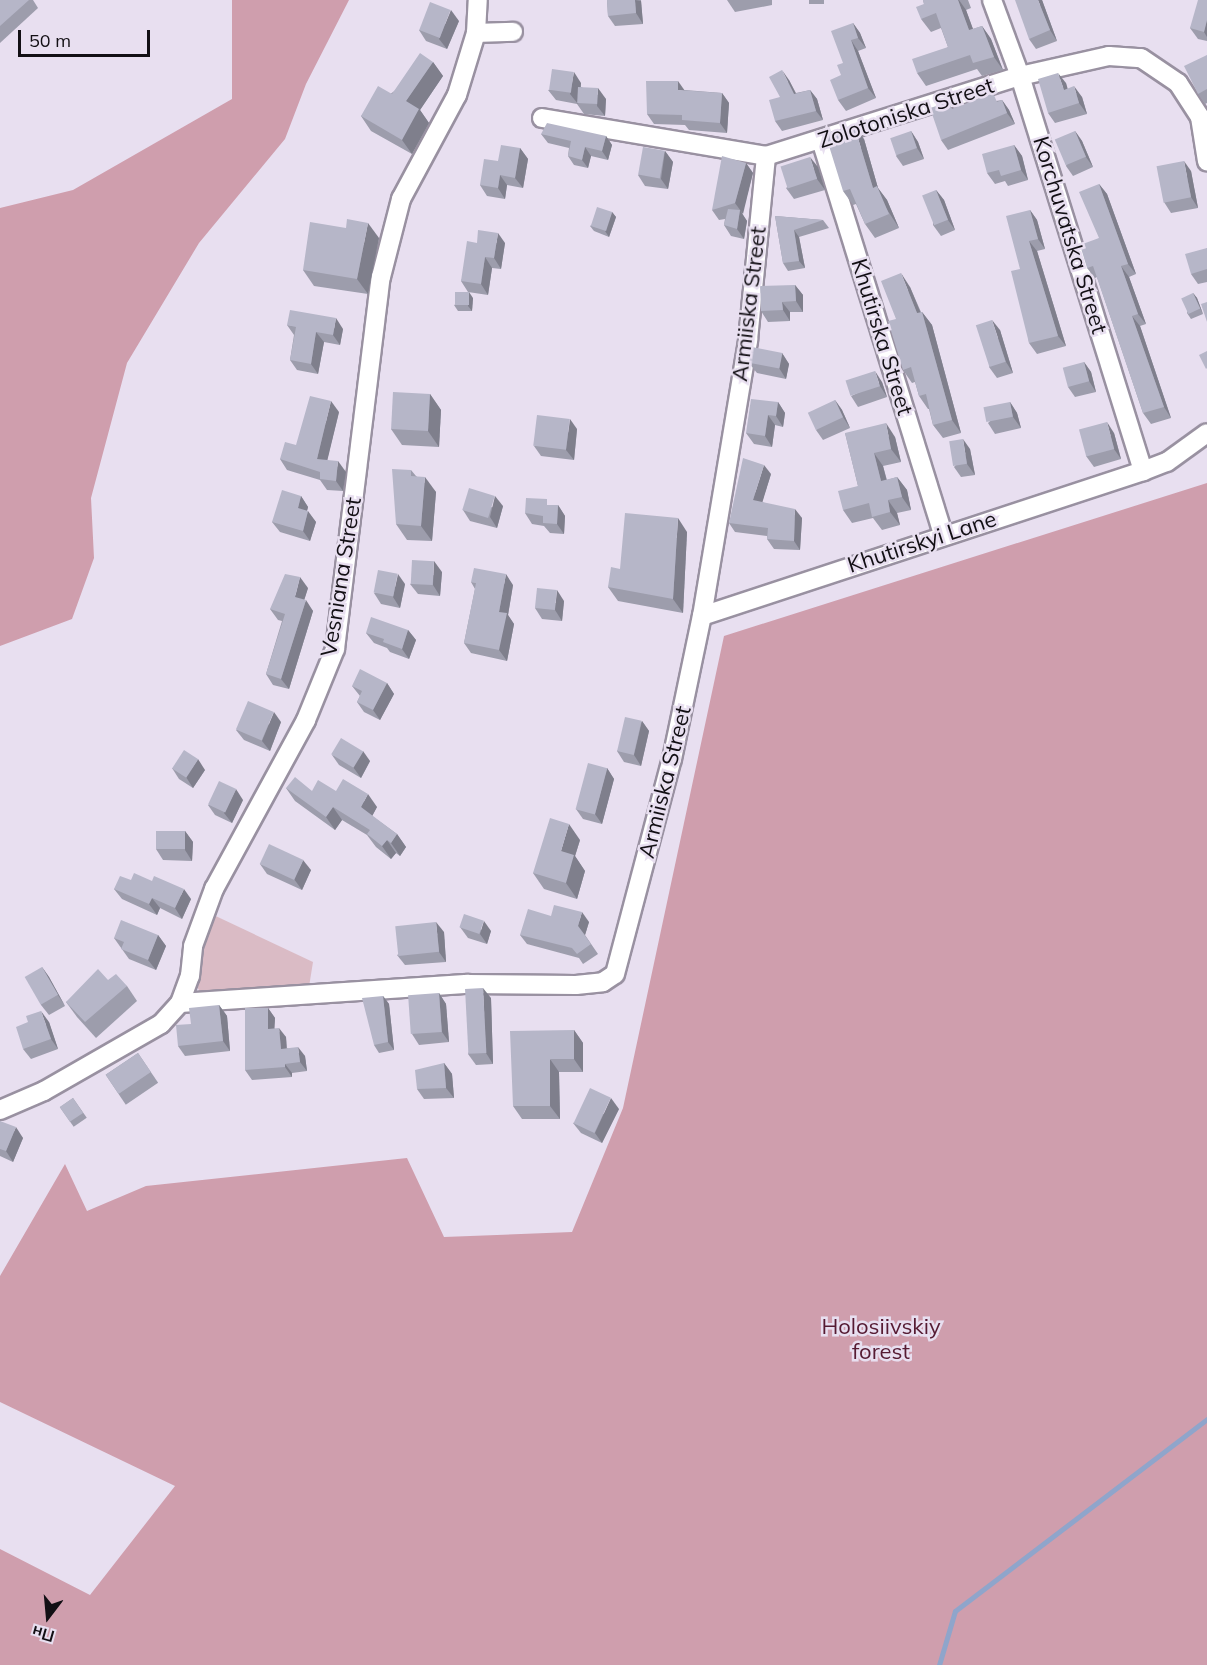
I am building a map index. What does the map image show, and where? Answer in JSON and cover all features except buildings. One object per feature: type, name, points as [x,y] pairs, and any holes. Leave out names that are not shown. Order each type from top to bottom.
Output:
[{"type":"street","name":"Vesniana Street","points":[[1,1108],[44,1091],[161,1024],[180,1003],[190,976],[193,946],[214,889],[306,720],[335,649],[381,277],[401,199],[457,95],[476,33],[478,0]]},
{"type":"street","name":"Korchuvatska Street","points":[[992,0],[1020,76],[1143,471]]},
{"type":"street","points":[[476,33],[513,32]]},
{"type":"street","name":"Zolotoniska Street","points":[[542,118],[766,156],[1020,76],[1109,56],[1142,58],[1178,83],[1200,117],[1207,161]]},
{"type":"street","name":"Khutirska Street","points":[[821,140],[943,534]]},
{"type":"street","name":"Armiiska Street","points":[[180,1003],[468,984],[576,985],[603,982],[615,974],[672,759],[702,616],[748,340],[766,156]]},
{"type":"street","points":[[1143,471],[1167,462],[1207,433]]},
{"type":"street","name":"Khutirskyi Lane","points":[[702,616],[943,534],[1143,471]]},
{"type":"shaded area","points":[[205,911],[313,962],[308,993],[206,1001],[190,976]]},
{"type":"green space","points":[[232,0],[349,0],[306,84],[285,139],[199,243],[127,363],[91,498],[94,558],[72,619],[0,646],[0,208],[73,190],[232,99]]},
{"type":"green space","name":"Holosiivskiy forest","points":[[1207,483],[1207,1665],[0,1665],[0,1549],[90,1595],[175,1486],[0,1402],[0,1276],[65,1164],[87,1211],[146,1186],[407,1158],[444,1237],[572,1232],[623,1108],[724,636]]},
{"type":"waterway","points":[[939,1665],[955,1611],[1207,1419]]}]
